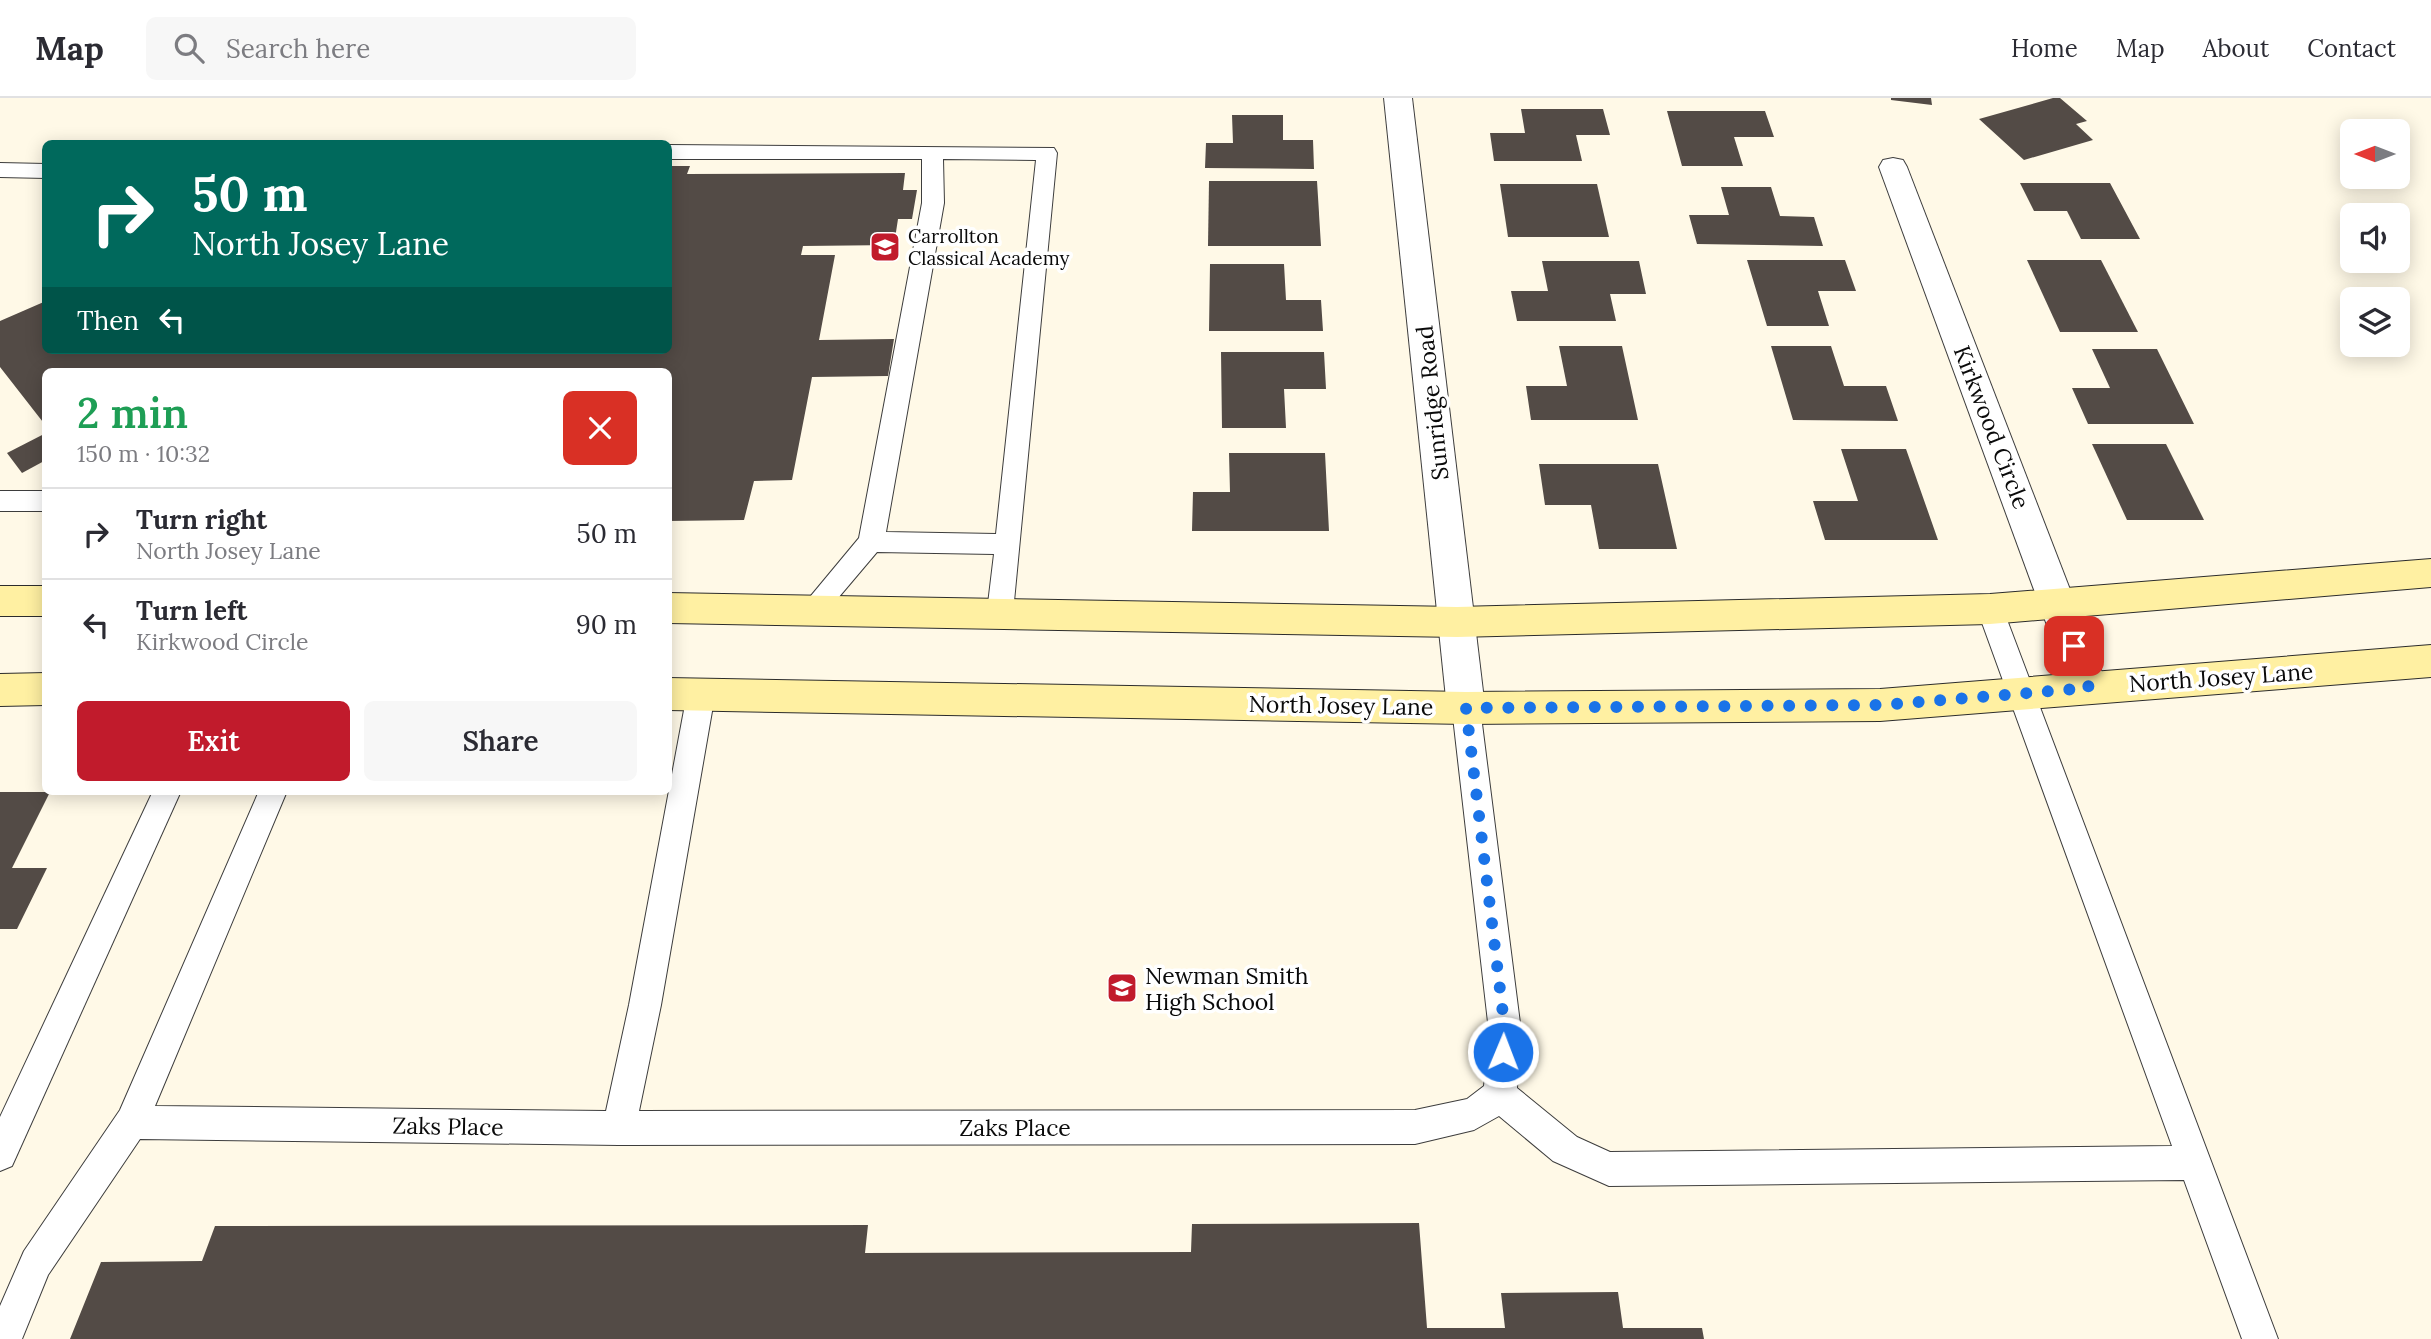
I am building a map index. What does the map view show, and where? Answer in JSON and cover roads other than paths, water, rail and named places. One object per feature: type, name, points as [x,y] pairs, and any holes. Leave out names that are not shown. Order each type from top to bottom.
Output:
[{"type":"main road","points":[[672,608],[1457,622],[1990,609],[2431,573]]},
{"type":"main road","points":[[0,601],[42,601]]},
{"type":"main road","name":"North Josey Lane","points":[[685,694],[1466,708],[1881,705],[2431,661]]},
{"type":"main road","points":[[0,690],[42,690]]},
{"type":"street","name":"Sunridge Road","points":[[1398,98],[1466,708]]},
{"type":"street","name":"Kirkwood Circle","points":[[1893,167],[2089,688]]},
{"type":"lane","points":[[672,152],[1047,153],[1000,612]]},
{"type":"lane","points":[[813,609],[871,542],[933,203],[932,154]]},
{"type":"lane","points":[[0,170],[42,171]]},
{"type":"lane","points":[[0,501],[42,501]]},
{"type":"lane","points":[[871,542],[1008,544]]},
{"type":"lane","points":[[1990,609],[2260,1339]]},
{"type":"lane","points":[[672,795],[685,694]]},
{"type":"lane","points":[[1466,708],[1505,1031],[1500,1095],[1565,1149],[1609,1169],[2195,1163]]},
{"type":"lane","points":[[0,1154],[165,795]]},
{"type":"lane","points":[[4,1339],[36,1263],[132,1122],[271,795]]},
{"type":"lane","points":[[619,1128],[645,1004],[672,795]]},
{"type":"lane","name":"Zaks Place","points":[[132,1122],[619,1128],[1415,1127],[1474,1114],[1500,1095]]},
{"type":"place","name":"Carrollton Classical Academy","points":[[885,247]]},
{"type":"place","name":"Newman Smith High School","points":[[1122,988]]}]
